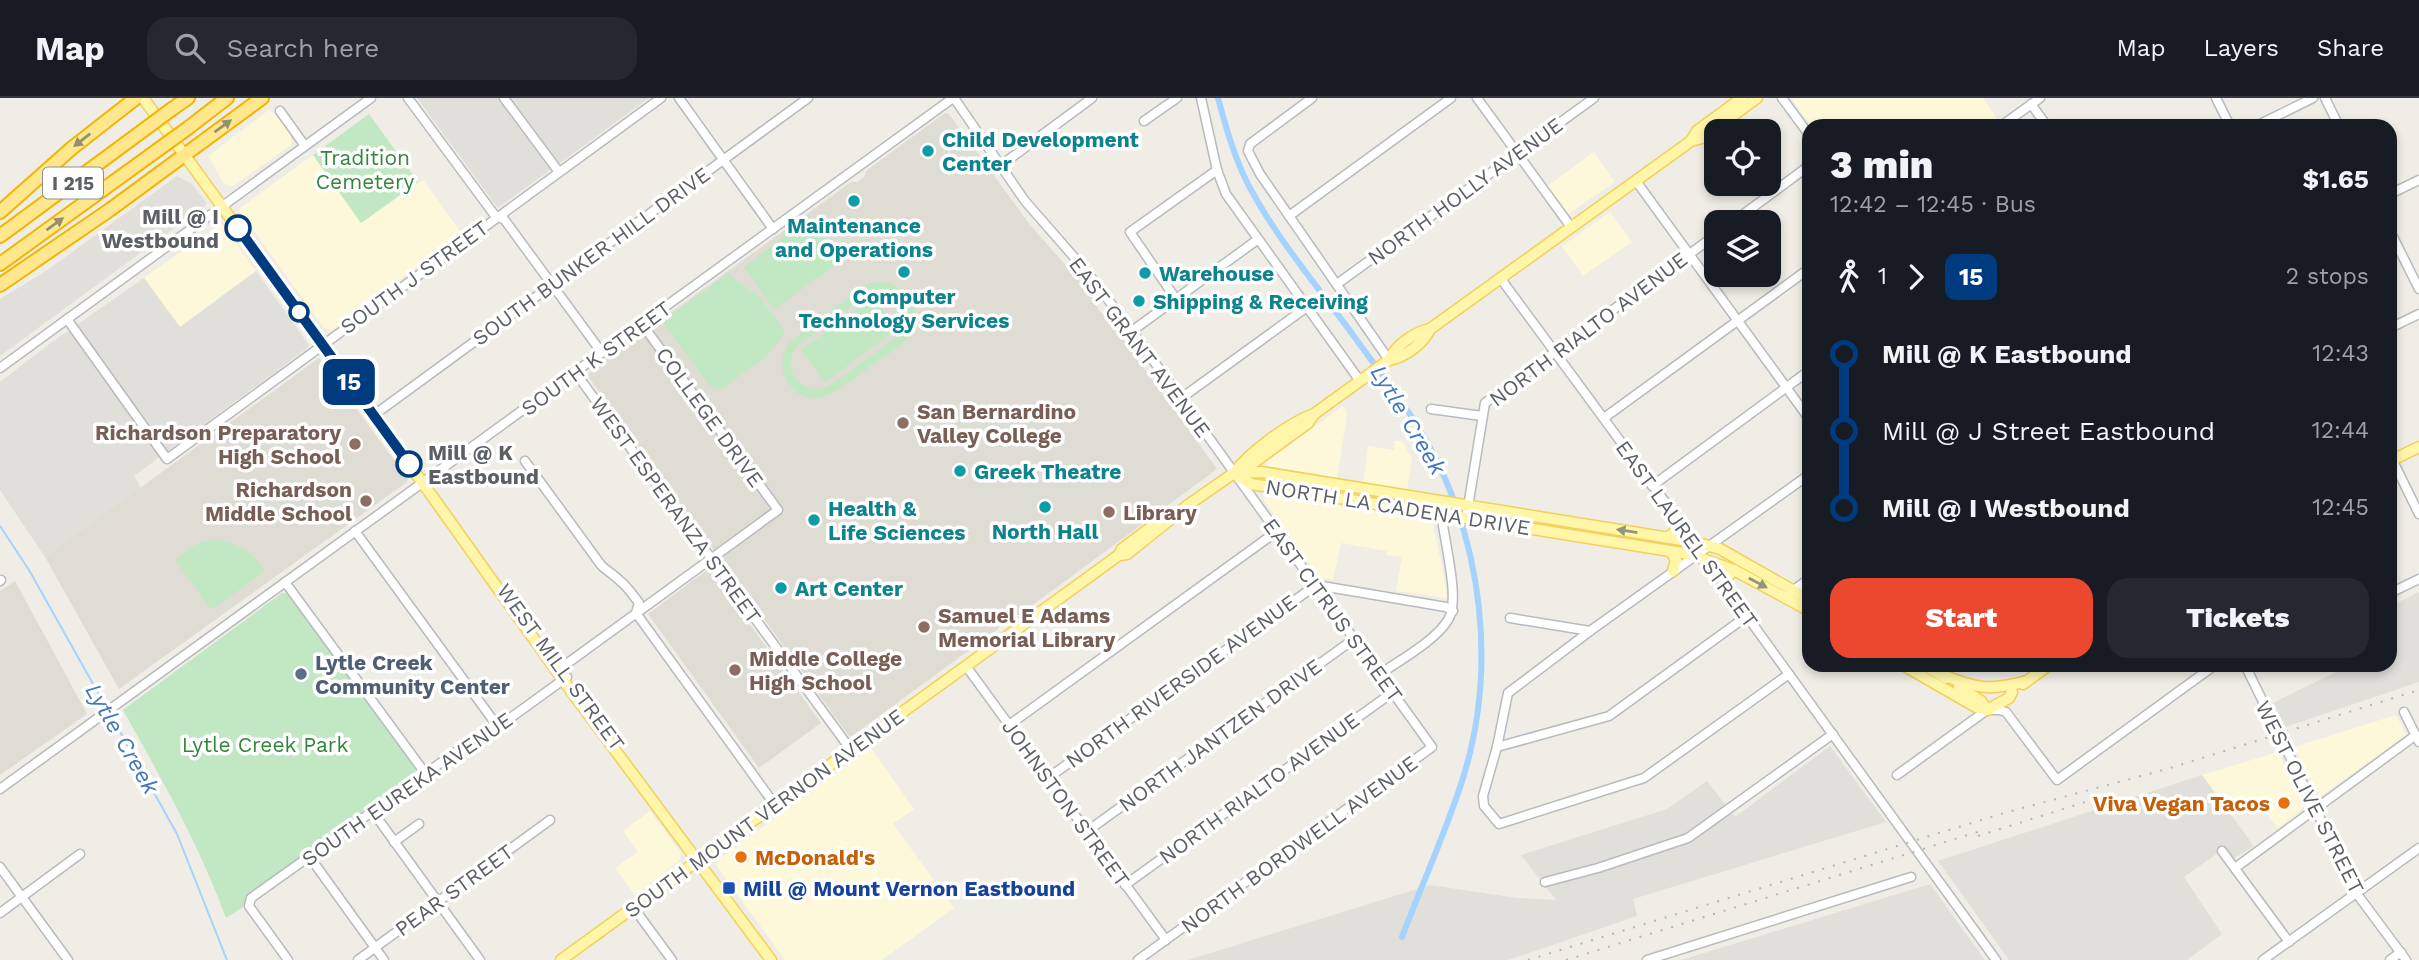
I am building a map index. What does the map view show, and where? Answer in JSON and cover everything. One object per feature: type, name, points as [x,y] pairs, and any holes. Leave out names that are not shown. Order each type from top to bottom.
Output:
[{"type":"highway","points":[[0,212],[72,148],[136,98]]},
{"type":"highway","name":"I 215","points":[[0,236],[188,98]]},
{"type":"highway","name":"I 215","points":[[0,264],[227,98]]},
{"type":"highway","points":[[0,285],[185,156],[262,98]]},
{"type":"main road","name":"WEST MILL STREET","points":[[143,98],[660,804],[766,959]]},
{"type":"main road","points":[[1691,141],[1697,131],[1742,98]]},
{"type":"main road","points":[[1691,141],[1702,138],[1757,98]]},
{"type":"main road","name":"SOUTH MOUNT VERNON AVENUE","points":[[561,960],[573,957],[633,907],[1119,555],[1127,554],[1234,473],[1243,461],[1389,360],[1398,358],[1426,338],[1430,329],[1691,141]]},
{"type":"main road","points":[[2397,456],[2419,447]]},
{"type":"main road","name":"NORTH LA CADENA DRIVE","points":[[1234,473],[1251,471],[1694,542],[1703,553],[1734,570],[1802,598]]},
{"type":"main road","name":"NORTH LA CADENA DRIVE","points":[[1234,473],[1251,484],[1600,540],[1671,551],[1703,553],[1720,549],[1802,605]]},
{"type":"main road","points":[[1312,494],[1315,481]]},
{"type":"main road","points":[[1667,538],[1675,532],[1677,519]]},
{"type":"main road","points":[[1600,540],[1602,527]]},
{"type":"main road","points":[[1671,551],[1676,560],[1673,572]]},
{"type":"main road","points":[[1726,587],[1727,577],[1734,570]]},
{"type":"main road","points":[[1915,672],[1976,707],[1987,710]]},
{"type":"main road","points":[[1937,672],[1983,689],[2027,681]]},
{"type":"main road","points":[[1987,710],[1991,703],[2005,693],[2010,695],[2039,672]]},
{"type":"main road","points":[[1941,674],[1981,701],[1987,710]]},
{"type":"street","points":[[0,368],[371,98]]},
{"type":"street","points":[[408,98],[496,217],[503,219],[602,353]]},
{"type":"street","points":[[504,98],[559,172]]},
{"type":"street","name":"SOUTH J STREET","points":[[67,319],[167,458],[661,98]]},
{"type":"street","points":[[679,98],[774,229]]},
{"type":"street","name":"SOUTH BUNKER HILL DRIVE","points":[[373,415],[808,98]]},
{"type":"street","name":"EAST GRANT AVENUE","points":[[953,98],[1044,224],[1087,272],[1132,331],[1234,473]]},
{"type":"street","name":"SOUTH K STREET","points":[[0,789],[953,98]]},
{"type":"street","points":[[1000,166],[1092,98]]},
{"type":"street","points":[[1144,121],[1177,98]]},
{"type":"street","points":[[1201,98],[1217,170],[1226,194],[1360,381]]},
{"type":"street","points":[[1312,98],[1247,147],[1260,174],[1389,360]]},
{"type":"street","points":[[1289,216],[1451,98]]},
{"type":"street","points":[[1477,98],[1571,228]]},
{"type":"street","name":"NORTH HOLLY AVENUE","points":[[1337,284],[1594,98]]},
{"type":"street","points":[[1782,98],[1802,125]]},
{"type":"street","points":[[2011,119],[2040,98]]},
{"type":"street","points":[[2216,98],[2226,119]]},
{"type":"street","points":[[2270,119],[2313,98]]},
{"type":"street","points":[[2325,98],[2336,119]]},
{"type":"street","points":[[2031,104],[2042,119]]},
{"type":"street","points":[[280,111],[305,146]]},
{"type":"street","points":[[1176,299],[1129,232],[1217,170]]},
{"type":"street","points":[[1749,210],[1802,171]]},
{"type":"street","points":[[2397,191],[2419,180]]},
{"type":"street","points":[[1636,181],[1802,409]]},
{"type":"street","points":[[1132,331],[1257,240]]},
{"type":"street","name":"NORTH RIALTO AVENUE","points":[[1466,519],[1466,506],[1485,403],[1704,243]]},
{"type":"street","points":[[2397,245],[2419,289]]},
{"type":"street","points":[[1604,418],[1802,274]]},
{"type":"street","name":"EAST LAUREL STREET","points":[[1501,279],[1694,542]]},
{"type":"street","points":[[1180,399],[1307,307]]},
{"type":"street","points":[[2397,325],[2419,314]]},
{"type":"street","name":"COLLEGE DRIVE","points":[[642,324],[778,510]]},
{"type":"street","name":"WEST ESPERANZA STREET","points":[[575,372],[851,750]]},
{"type":"street","points":[[1652,486],[1802,376]]},
{"type":"street","points":[[1431,409],[1482,416]]},
{"type":"street","points":[[525,461],[601,565],[608,573],[618,578],[639,603],[636,613],[775,805]]},
{"type":"street","points":[[2397,471],[2419,514]]},
{"type":"street","name":"EAST CITRUS STREET","points":[[1234,473],[1432,747]]},
{"type":"street","points":[[1789,674],[1644,778],[1499,824],[1484,807],[1483,796],[1508,693],[1802,480]]},
{"type":"street","points":[[1255,503],[1264,486]]},
{"type":"street","points":[[1380,674],[1435,634],[1453,611],[1454,597],[1443,503]]},
{"type":"street","name":"SOUTH EUREKA AVENUE","points":[[288,960],[249,902],[251,898],[491,727],[498,727],[636,613],[778,510]]},
{"type":"street","points":[[355,531],[498,727]]},
{"type":"street","points":[[1009,725],[1276,532]]},
{"type":"street","name":"EAST LAUREL STREET","points":[[1703,553],[1996,960]]},
{"type":"street","points":[[2397,590],[2419,579]]},
{"type":"street","points":[[285,582],[425,773]]},
{"type":"street","points":[[1789,594],[1802,584]]},
{"type":"street","points":[[1316,586],[1446,607],[1453,611]]},
{"type":"street","name":"NORTH RIVERSIDE AVENUE","points":[[1048,778],[1316,586]]},
{"type":"street","points":[[1497,747],[1609,716],[1747,616]]},
{"type":"street","points":[[1510,618],[1590,631]]},
{"type":"street","name":"NORTH JANTZEN DRIVE","points":[[1086,832],[1354,639]]},
{"type":"street","name":"JOHNSTON STREET","points":[[967,666],[1166,940]]},
{"type":"street","points":[[1896,775],[1987,710],[1999,710],[2006,712],[2057,780],[2205,672]]},
{"type":"street","name":"WEST OLIVE STREET","points":[[2248,672],[2357,894],[2403,956]]},
{"type":"street","name":"NORTH RIALTO AVENUE","points":[[1125,885],[1393,692]]},
{"type":"street","points":[[2006,712],[2010,695]]},
{"type":"street","points":[[2235,868],[2315,808],[2417,738],[2404,712]]},
{"type":"street","points":[[1545,883],[1688,838],[1833,734]]},
{"type":"street","name":"NORTH BORDWELL AVENUE","points":[[1138,960],[1432,747]]},
{"type":"street","points":[[373,812],[480,960]]},
{"type":"street","name":"PEAR STREET","points":[[358,960],[550,820]]},
{"type":"street","points":[[394,842],[419,824]]},
{"type":"street","points":[[2263,960],[2419,848]]},
{"type":"street","points":[[2222,851],[2289,942]]},
{"type":"street","points":[[0,913],[80,854]]},
{"type":"street","points":[[309,856],[384,960]]},
{"type":"street","points":[[0,867],[68,960]]},
{"type":"street","points":[[1647,960],[1911,877]]},
{"type":"street","points":[[633,907],[671,960]]},
{"type":"street","points":[[2390,960],[2403,956]]},
{"type":"shaded area","points":[[417,98],[649,98],[498,208]]},
{"type":"shaded area","points":[[1791,98],[1983,98],[1997,119],[1806,119]]},
{"type":"shaded area","points":[[269,110],[279,118],[291,136],[291,145],[233,186],[224,184],[208,156]]},
{"type":"shaded area","name":"San Bernardino Valley College","points":[[945,113],[949,114],[1030,225],[1093,296],[1093,301],[1101,313],[1105,314],[1217,469],[849,736],[587,375],[851,182],[857,182],[864,177],[866,171]]},
{"type":"shaded area","points":[[1594,152],[1615,182],[1568,214],[1547,186]]},
{"type":"shaded area","points":[[313,155],[361,223],[423,180],[462,234],[332,330],[324,328],[240,212],[240,208]]},
{"type":"shaded area","points":[[177,176],[192,184],[207,204],[0,356],[0,299],[46,271]]},
{"type":"shaded area","points":[[1610,212],[1632,242],[1583,276],[1562,246]]},
{"type":"shaded area","points":[[221,223],[256,271],[180,327],[144,278]]},
{"type":"shaded area","points":[[256,271],[309,345],[134,476],[142,489],[45,557],[0,490],[0,382],[144,278],[180,327]]},
{"type":"shaded area","points":[[319,358],[408,479],[407,482],[119,689],[45,557]]},
{"type":"shaded area","points":[[1343,406],[1347,415],[1337,478],[1267,465],[1266,462]]},
{"type":"shaded area","points":[[1395,441],[1402,441],[1412,458],[1407,490],[1363,483],[1368,446],[1394,450]]},
{"type":"shaded area","points":[[1269,495],[1431,520],[1448,598],[1396,591],[1402,557],[1387,555],[1387,551],[1341,543],[1333,580],[1319,577],[1263,499]]},
{"type":"shaded area","name":"Middle College High School","points":[[707,570],[712,572],[821,723],[759,768],[648,614]]},
{"type":"shaded area","points":[[15,581],[87,714],[0,775],[0,591]]},
{"type":"shaded area","points":[[2419,592],[2419,682],[2285,727],[2273,703],[2336,672],[2397,672],[2397,603]]},
{"type":"shaded area","points":[[2396,715],[2406,735],[2321,796],[2318,795],[2294,747]]},
{"type":"shaded area","points":[[1830,746],[1886,822],[1633,899],[1637,916],[1508,960],[1188,960],[1430,885],[1517,898],[1556,900],[1521,855],[1667,809],[1707,781],[1735,817]]},
{"type":"shaded area","points":[[871,748],[914,809],[893,824],[954,908],[882,960],[785,960],[716,865],[718,860]]},
{"type":"shaded area","points":[[2278,752],[2304,807],[2278,828],[2254,799],[2232,816],[2202,775]]},
{"type":"shaded area","points":[[2202,775],[2254,846],[2233,859],[2225,848],[2184,877],[2222,934],[2187,960],[2009,960],[1938,861]]},
{"type":"shaded area","points":[[650,811],[681,853],[679,861],[635,895],[615,868],[638,852],[623,831]]},
{"type":"shaded area","points":[[1930,884],[1985,960],[1680,960],[1688,958]]},
{"type":"green space","name":"Tradition Cemetery","points":[[369,114],[418,182],[361,223],[313,155]]},
{"type":"green space","points":[[810,218],[841,261],[774,309],[744,267]]},
{"type":"green space","points":[[729,273],[759,296],[785,332],[767,356],[718,389],[709,385],[662,321]]},
{"type":"green space","points":[[869,283],[893,284],[907,294],[912,301],[916,317],[911,334],[893,351],[830,394],[806,397],[796,392],[783,370],[784,355],[792,340]],"holes":[[[879,290],[888,291],[905,304],[907,319],[901,334],[828,387],[818,389],[801,384],[792,371],[791,363],[797,346],[867,295]]]},
{"type":"green space","points":[[874,297],[897,329],[825,382],[801,350]]},
{"type":"green space","points":[[211,539],[242,548],[254,557],[265,571],[213,609],[208,606],[175,560],[196,544]]},
{"type":"green space","name":"Lytle Creek Park","points":[[282,593],[289,594],[416,768],[415,773],[256,890],[243,907],[226,918],[192,838],[123,710]]},
{"type":"waterway","name":"Lytle Creek","points":[[1218,98],[1240,166],[1261,207],[1392,389],[1428,444],[1447,483],[1472,565],[1479,608],[1481,651],[1480,694],[1474,736],[1442,838],[1402,937]]},
{"type":"waterway","name":"Lytle Creek","points":[[0,526],[29,570],[106,707]]},
{"type":"waterway","name":"Lytle Creek","points":[[109,712],[177,834],[227,960]]},
{"type":"railway","points":[[1528,960],[2004,813],[2167,769],[2419,690]]},
{"type":"railway","points":[[1978,836],[2101,797]]},
{"type":"railway","points":[[1566,960],[1984,830]]},
{"type":"bus line","name":"15","points":[[238,228],[409,464]]},
{"type":"place","name":"Child Development Center","points":[[928,151]]},
{"type":"place","name":"Maintenance and Operations","points":[[854,201]]},
{"type":"place","name":"Mill @ I Westbound","points":[[238,228]]},
{"type":"place","name":"Computer Technology Services","points":[[904,272]]},
{"type":"place","name":"Warehouse","points":[[1145,273]]},
{"type":"place","name":"Shipping & Receiving","points":[[1139,301]]},
{"type":"place","name":"San Bernardino Valley College","points":[[903,423]]},
{"type":"place","name":"Richardson Preparatory High School","points":[[355,444]]},
{"type":"place","name":"Mill @ K Eastbound","points":[[409,464]]},
{"type":"place","name":"Greek Theatre","points":[[960,471]]},
{"type":"place","name":"Richardson Middle School","points":[[366,501]]},
{"type":"place","name":"North Hall","points":[[1045,507]]},
{"type":"place","name":"Library","points":[[1109,512]]},
{"type":"place","name":"Health & Life Sciences","points":[[814,520]]},
{"type":"place","name":"Art Center","points":[[781,588]]},
{"type":"place","name":"Samuel E Adams Memorial Library","points":[[924,627]]},
{"type":"place","name":"Middle College High School","points":[[735,670]]},
{"type":"place","name":"Lytle Creek Community Center","points":[[301,674]]},
{"type":"place","name":"Viva Vegan Tacos","points":[[2284,803]]},
{"type":"place","name":"McDonald's","points":[[741,857]]},
{"type":"place","name":"Mill @ Mount Vernon Eastbound","points":[[729,888]]}]
